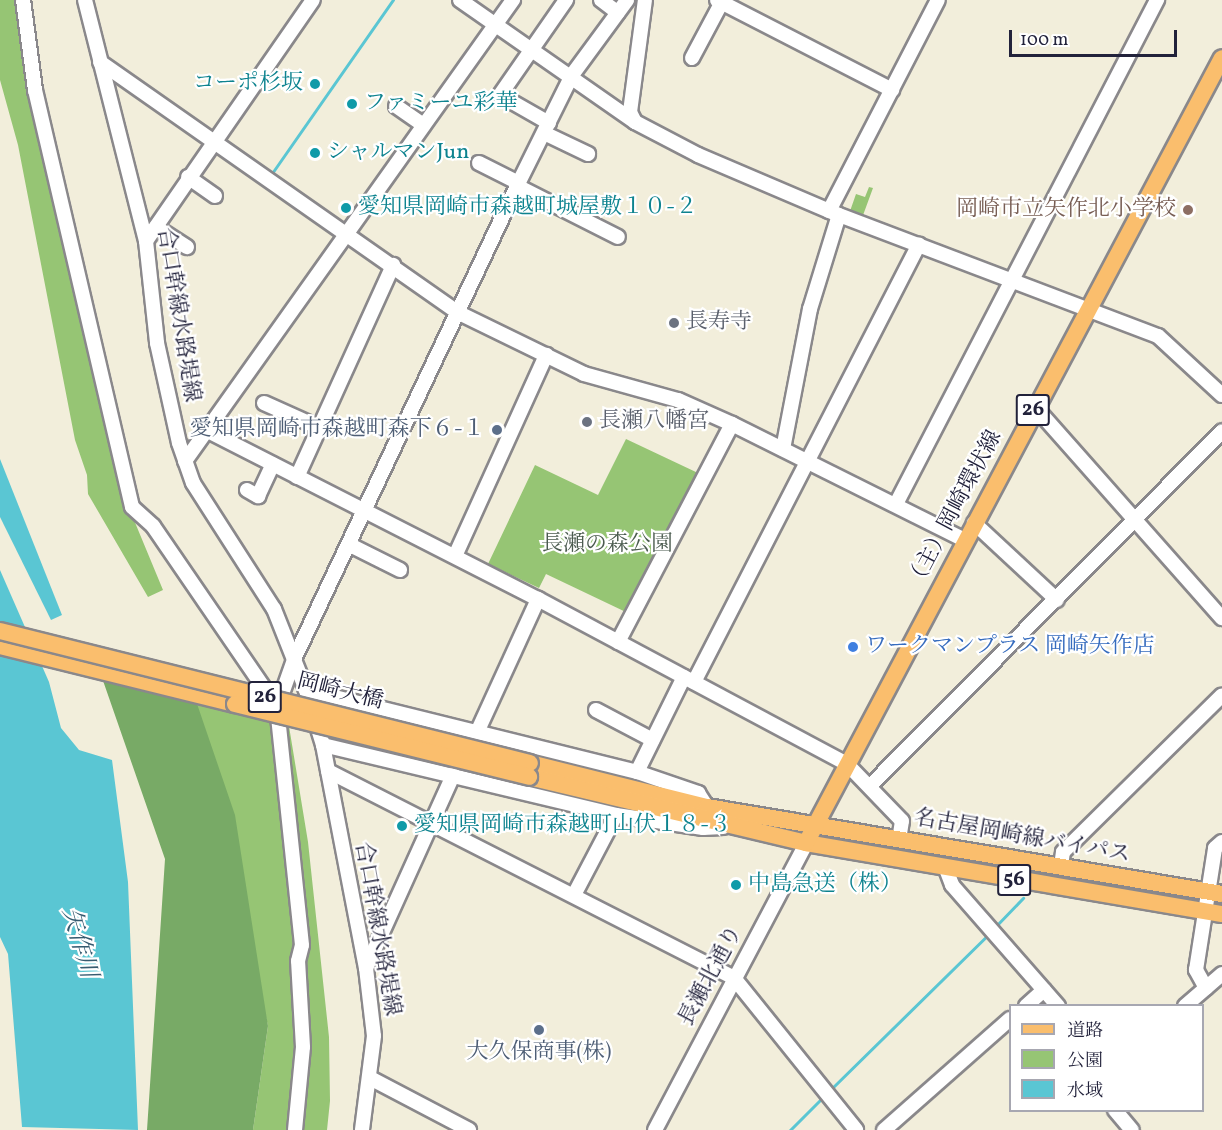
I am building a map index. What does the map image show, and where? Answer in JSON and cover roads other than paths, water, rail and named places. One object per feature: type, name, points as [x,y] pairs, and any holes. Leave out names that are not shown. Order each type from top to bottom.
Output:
[{"type":"main road","name":"（主）岡崎環状線","points":[[806,843],[1035,407],[1089,312],[1222,58]]},
{"type":"main road","name":"岡崎大橋","points":[[0,631],[530,770]]},
{"type":"main road","name":"岡崎大橋","points":[[0,646],[530,770]]},
{"type":"main road","name":"26","points":[[530,770],[707,807],[816,825]]},
{"type":"main road","name":"26","points":[[530,770],[729,827],[806,843]]},
{"type":"main road","name":"名古屋岡崎線バイパス","points":[[816,825],[1215,893]]},
{"type":"main road","name":"名古屋岡崎線バイパス","points":[[806,843],[946,869],[1222,914]]},
{"type":"street","points":[[23,0],[34,90],[132,507],[153,526],[277,708]]},
{"type":"street","points":[[146,241],[188,177],[313,0]]},
{"type":"street","points":[[460,0],[572,75],[635,122],[698,155],[834,213],[1089,312],[1158,336],[1222,395]]},
{"type":"street","points":[[185,461],[348,233],[422,124],[513,0]]},
{"type":"street","points":[[566,0],[500,95],[588,154]]},
{"type":"street","points":[[601,0],[618,13]]},
{"type":"street","points":[[295,1130],[303,1047],[298,961],[302,945],[277,708],[295,657],[518,184],[572,75],[627,0]]},
{"type":"street","points":[[635,122],[630,112],[645,0]]},
{"type":"street","points":[[783,449],[810,309],[834,213],[892,90],[938,0]]},
{"type":"street","points":[[896,504],[1157,0]]},
{"type":"street","points":[[692,58],[721,1],[892,90]]},
{"type":"street","name":"合口幹線水路堤線","points":[[89,2],[100,62],[146,241],[157,343],[185,461],[194,483],[274,609],[295,657],[323,745],[366,968],[374,1036],[362,1130]]},
{"type":"street","points":[[100,62],[348,233],[457,312],[584,374],[678,400],[732,424],[965,540]]},
{"type":"street","points":[[396,106],[422,124]]},
{"type":"street","points":[[478,163],[618,237]]},
{"type":"street","points":[[188,177],[215,196]]},
{"type":"street","points":[[156,227],[187,247]]},
{"type":"street","points":[[637,772],[807,460],[919,245]]},
{"type":"street","points":[[297,477],[393,265]]},
{"type":"street","points":[[455,556],[546,354]]},
{"type":"street","points":[[264,403],[320,428]]},
{"type":"street","points":[[1035,407],[1222,618]]},
{"type":"street","points":[[618,642],[732,424]]},
{"type":"street","points":[[208,431],[538,599],[847,764],[902,820],[899,839]]},
{"type":"street","points":[[870,786],[1058,600],[1222,431]]},
{"type":"street","points":[[247,490],[258,496],[273,464]]},
{"type":"street","points":[[974,524],[1058,600]]},
{"type":"street","points":[[350,544],[400,570]]},
{"type":"street","points":[[366,968],[538,599]]},
{"type":"street","points":[[306,690],[637,772],[698,793],[707,807]]},
{"type":"street","points":[[1061,866],[1063,852],[1222,695]]},
{"type":"street","points":[[596,710],[653,740]]},
{"type":"street","points":[[323,745],[616,815],[703,828],[729,827]]},
{"type":"street","points":[[328,771],[734,978],[856,1130]]},
{"type":"street","points":[[574,895],[616,815]]},
{"type":"street","points":[[1206,988],[1196,970],[1204,911],[1215,893],[1215,848],[1222,842]]},
{"type":"street","name":"長瀬北通り","points":[[655,1130],[806,843]]},
{"type":"street","points":[[946,869],[952,885],[1057,1004]]},
{"type":"street","points":[[1186,1004],[1222,974]]},
{"type":"street","points":[[1027,1004],[1044,990]]},
{"type":"street","points":[[884,1130],[1009,1021]]},
{"type":"street","points":[[370,1078],[460,1128]]},
{"type":"street","points":[[1117,1112],[1132,1130]]},
{"type":"water","points":[[0,459],[62,615],[51,620],[0,517]]},
{"type":"water","name":"矢作川","points":[[0,570],[49,682],[61,728],[79,750],[112,760],[128,882],[138,1130],[22,1127],[8,954],[0,937]]},
{"type":"waterway","points":[[270,176],[393,0]]},
{"type":"waterway","points":[[994,928],[1023,898]]},
{"type":"waterway","points":[[830,1090],[990,933]]},
{"type":"waterway","points":[[790,1130],[823,1097]]},
{"type":"place","name":"コーポ杉坂","points":[[315,84]]},
{"type":"place","name":"ファミーユ彩華","points":[[352,104]]},
{"type":"place","name":"シャルマンJun","points":[[315,153]]},
{"type":"place","name":"愛知県岡崎市森越町城屋敷１０‐２","points":[[346,208]]},
{"type":"place","name":"岡崎市立矢作北小学校","points":[[1188,210]]},
{"type":"place","name":"長寿寺","points":[[674,323]]},
{"type":"place","name":"長瀬八幡宮","points":[[587,422]]},
{"type":"place","name":"愛知県岡崎市森越町森下６‐１","points":[[497,430]]},
{"type":"place","name":"ワークマンプラス 岡崎矢作店","points":[[853,647]]},
{"type":"place","name":"愛知県岡崎市森越町山伏１８‐３","points":[[402,826]]},
{"type":"place","name":"中島急送（株）","points":[[736,885]]},
{"type":"place","name":"大久保商事(株)","points":[[539,1030]]},
{"type":"park label","name":"長瀬の森公園","points":[[607,545]]}]
